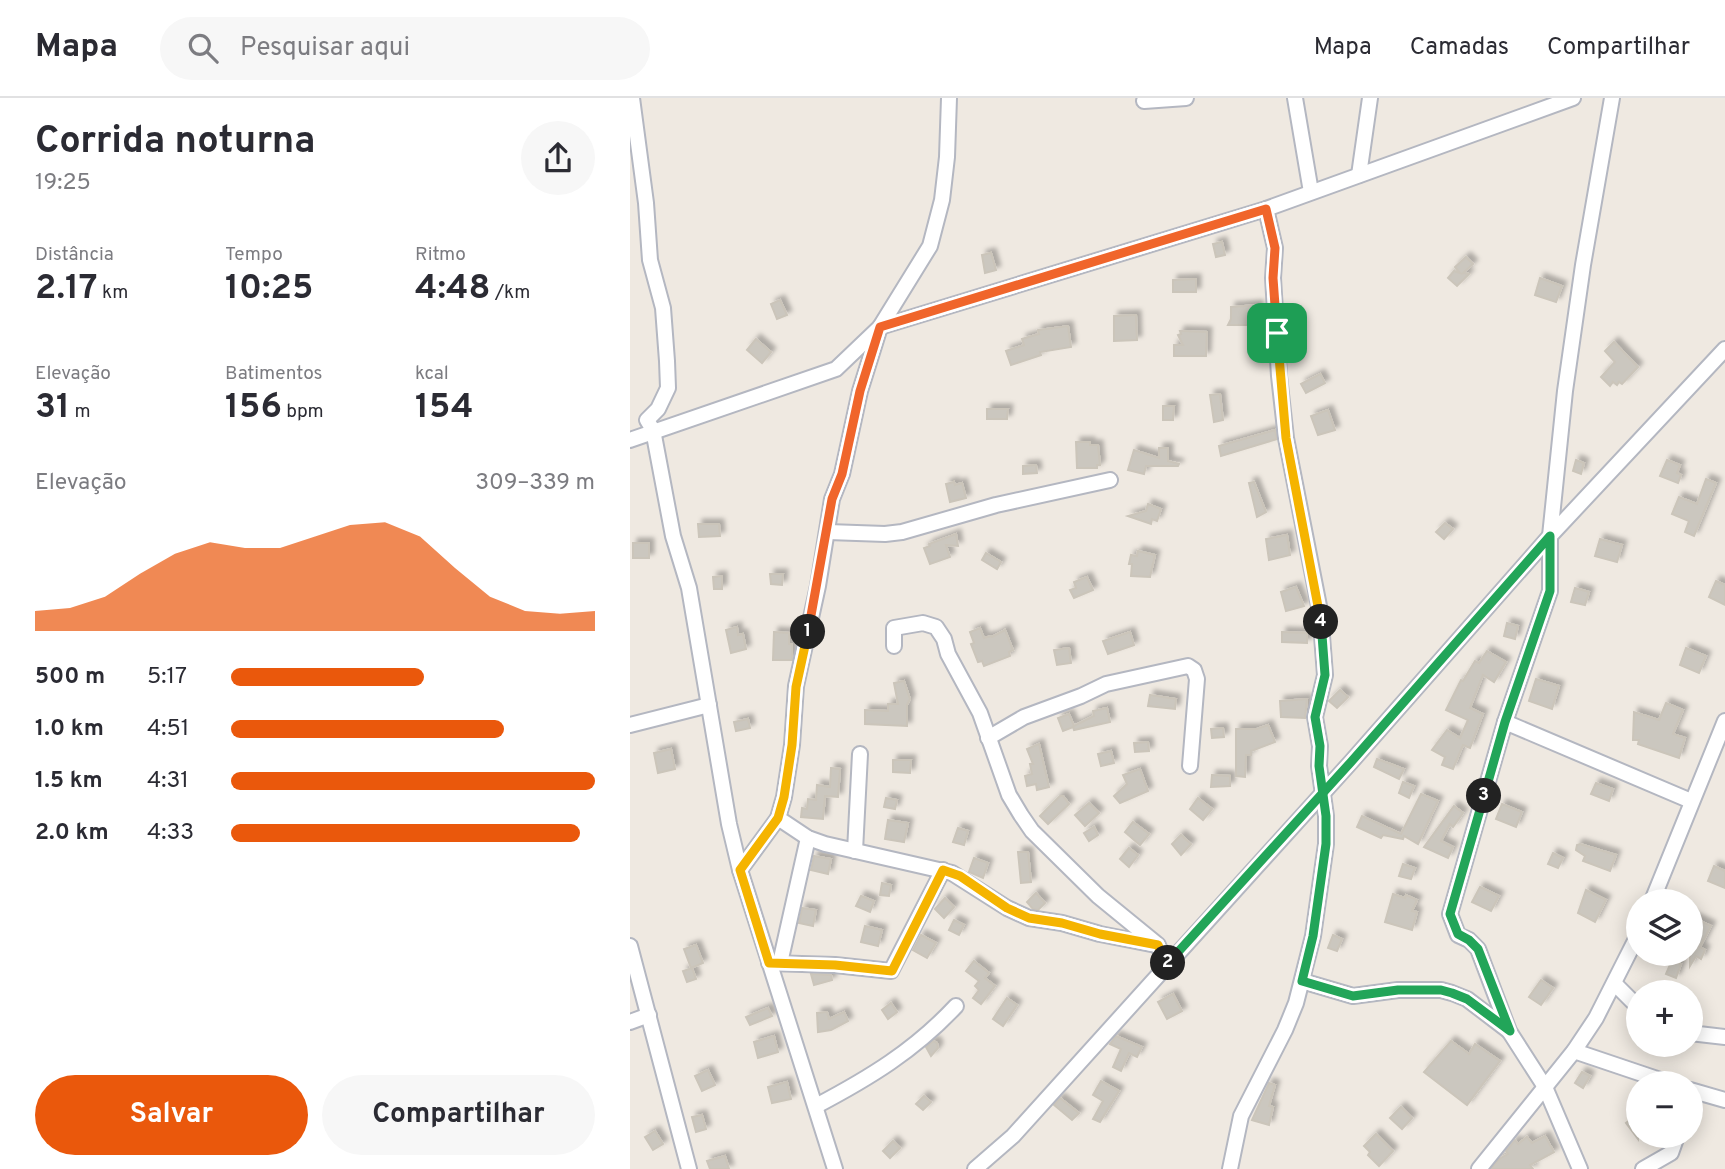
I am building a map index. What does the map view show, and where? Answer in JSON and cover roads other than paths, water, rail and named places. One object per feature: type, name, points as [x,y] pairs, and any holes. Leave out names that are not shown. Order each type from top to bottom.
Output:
[{"type":"street","points":[[632,98],[646,203],[650,260],[663,308],[667,361],[668,388],[658,409],[647,420],[653,430],[673,537],[692,600],[729,824],[740,870],[775,963],[835,1169]]},
{"type":"street","points":[[740,870],[778,818],[788,776],[796,687],[828,532],[832,499],[845,463],[860,391],[880,327],[930,246],[942,200],[946,168],[948,98]]},
{"type":"street","points":[[1144,101],[1186,98]]},
{"type":"street","points":[[1295,98],[1311,192]]},
{"type":"street","points":[[1359,175],[1370,98]]},
{"type":"street","points":[[630,440],[836,369],[880,327],[1266,209],[1573,98]]},
{"type":"street","points":[[1580,1169],[1545,1087],[1510,1031],[1478,949],[1458,934],[1450,914],[1505,722],[1550,591],[1550,536],[1565,391],[1583,265],[1612,98]]},
{"type":"street","points":[[1230,1169],[1241,1116],[1285,1030],[1302,981],[1313,936],[1326,844],[1324,792],[1320,778],[1320,746],[1315,717],[1325,675],[1320,616],[1286,438],[1273,278],[1275,248],[1266,209]]},
{"type":"street","points":[[975,1169],[1013,1136],[1324,792],[1550,536],[1725,349]]},
{"type":"street","points":[[828,532],[902,532],[996,505],[1110,480]]},
{"type":"street","points":[[894,646],[894,628],[923,624],[936,627],[972,695],[1009,795],[1032,831],[1098,896],[1158,945],[1166,965]]},
{"type":"street","points":[[988,737],[1024,717],[1106,684],[1188,666],[1194,670],[1197,679],[1189,766]]},
{"type":"street","points":[[630,725],[709,705]]},
{"type":"street","points":[[1657,889],[1691,802],[1718,756],[1725,721]]},
{"type":"street","points":[[1505,722],[1691,802]]},
{"type":"street","points":[[855,851],[860,754]]},
{"type":"street","points":[[778,818],[808,838],[960,876],[1007,908],[1029,918],[1158,945]]},
{"type":"street","points":[[775,963],[808,838]]},
{"type":"street","points":[[775,963],[892,971],[943,870]]},
{"type":"street","points":[[630,946],[689,1169]]},
{"type":"street","points":[[1479,1169],[1574,1051],[1597,1018],[1626,961]]},
{"type":"street","points":[[1302,981],[1353,996],[1398,990],[1441,990],[1467,999],[1510,1031]]},
{"type":"street","points":[[1615,984],[1626,995]]},
{"type":"street","points":[[816,1106],[869,1078],[934,1029],[956,1006]]},
{"type":"street","points":[[630,1022],[649,1015]]},
{"type":"street","points":[[1703,1034],[1725,1037]]},
{"type":"street","points":[[1574,1051],[1633,1071]]},
{"type":"street","points":[[1703,1094],[1725,1100]]},
{"type":"street","points":[[1643,1169],[1671,1153],[1673,1148]]}]
